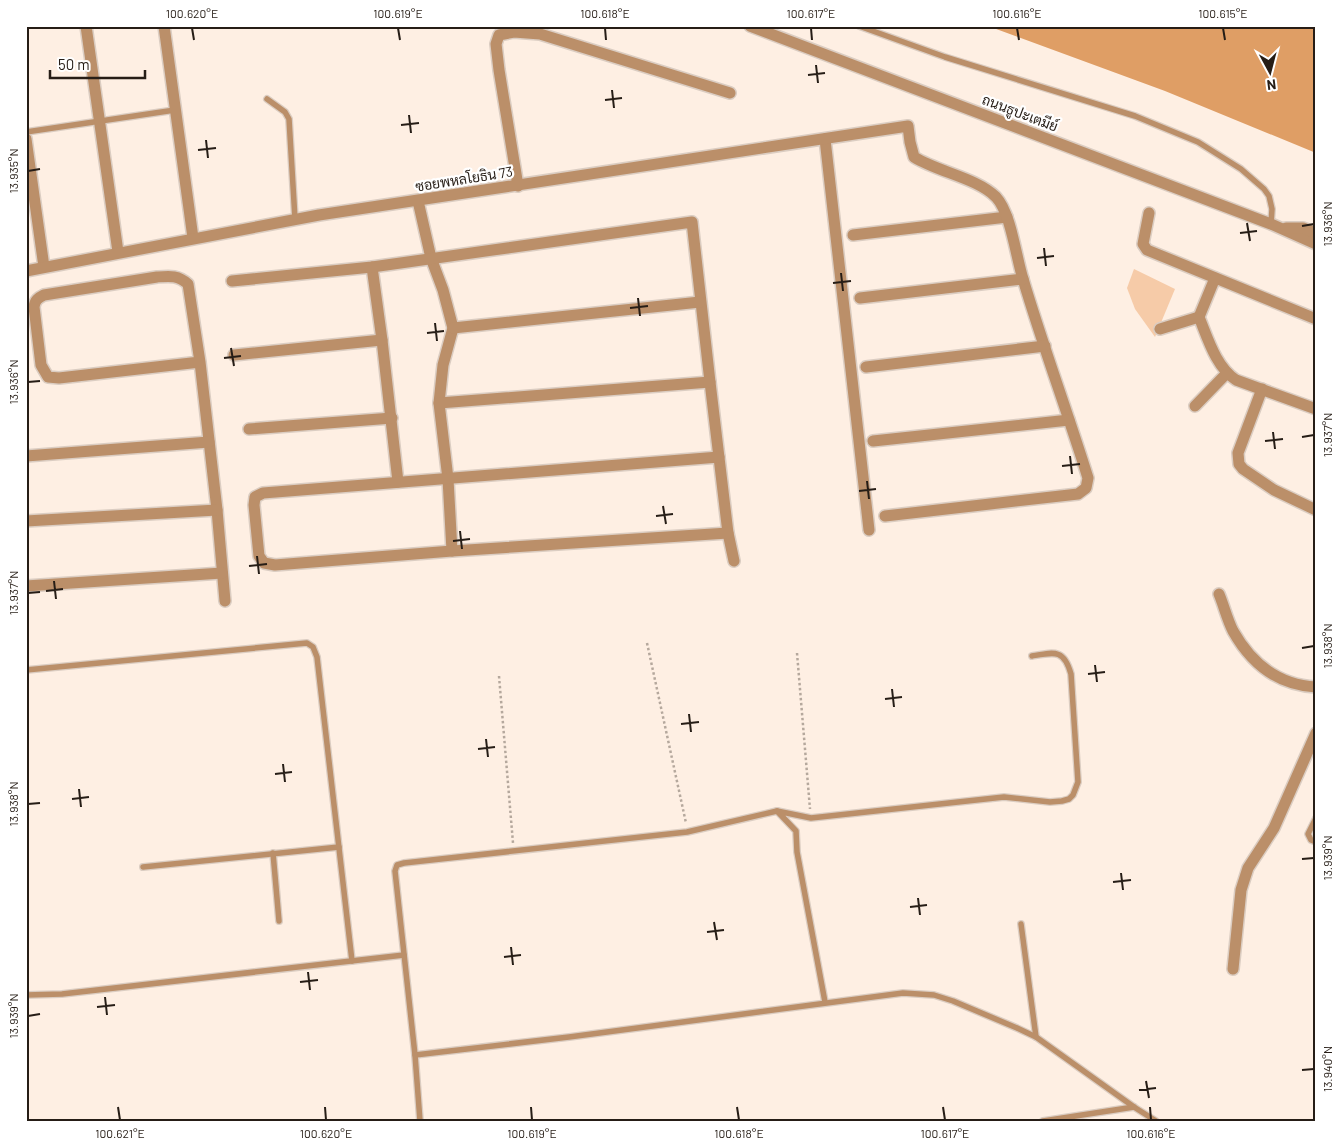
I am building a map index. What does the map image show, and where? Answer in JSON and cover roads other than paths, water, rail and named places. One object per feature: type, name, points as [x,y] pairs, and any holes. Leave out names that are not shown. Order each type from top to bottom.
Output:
[{"type":"street","points":[[86,26],[118,252]]},
{"type":"street","points":[[164,26],[193,238]]},
{"type":"street","name":"ถนนธูปะเตมีย์","points":[[750,26],[1275,226],[1316,244]]},
{"type":"street","points":[[518,186],[499,70],[496,44],[499,35],[514,32],[540,34],[730,93]]},
{"type":"street","name":"ซอยพหลโยธิน 73","points":[[26,271],[295,219],[908,126],[914,157],[986,188],[997,199],[1007,217]]},
{"type":"street","points":[[26,139],[44,267]]},
{"type":"street","points":[[825,139],[870,530]]},
{"type":"street","points":[[418,201],[431,258],[443,290],[453,328],[443,366],[439,402],[448,479],[452,551]]},
{"type":"street","points":[[1149,213],[1143,244],[1147,250],[1316,319]]},
{"type":"street","points":[[853,235],[1007,217],[1023,279],[1088,478],[1086,488],[1078,494],[886,516]]},
{"type":"street","points":[[232,281],[372,267],[692,222],[728,533],[734,561]]},
{"type":"street","name":"ถนนธูปะเตมีย์","points":[[1275,226],[1303,228],[1316,233]]},
{"type":"street","points":[[372,267],[392,418],[398,482]]},
{"type":"street","points":[[200,362],[59,378],[48,377],[42,365],[32,332],[35,302],[44,295],[157,277],[170,276],[181,278],[188,284],[200,362],[217,510],[225,601]]},
{"type":"street","points":[[1215,278],[1198,317],[1217,359],[1227,373],[1236,380],[1316,409]]},
{"type":"street","points":[[860,298],[1023,279]]},
{"type":"street","points":[[453,328],[700,302]]},
{"type":"street","points":[[1160,329],[1198,317]]},
{"type":"street","points":[[234,355],[382,340]]},
{"type":"street","points":[[866,367],[1045,346]]},
{"type":"street","points":[[1195,406],[1227,373]]},
{"type":"street","points":[[439,402],[710,382]]},
{"type":"street","points":[[1262,389],[1238,453],[1239,464],[1243,469],[1274,490],[1316,510]]},
{"type":"street","points":[[249,429],[392,418]]},
{"type":"street","points":[[873,441],[1069,420]]},
{"type":"street","points":[[26,456],[209,442]]},
{"type":"street","points":[[719,457],[263,493],[255,497],[254,505],[259,556],[264,563],[275,566],[452,551],[728,533]]},
{"type":"street","points":[[26,520],[217,510]]},
{"type":"street","points":[[26,586],[222,573]]},
{"type":"street","points":[[1219,594],[1232,628],[1240,642],[1255,660],[1286,682],[1299,686],[1316,687]]},
{"type":"street","points":[[1233,970],[1241,890],[1248,868],[1274,828],[1316,733]]},
{"type":"lane","points":[[859,26],[945,57],[1135,116],[1198,142],[1241,169],[1264,189],[1269,196],[1275,226]]},
{"type":"lane","points":[[267,98],[285,112],[289,119],[295,219]]},
{"type":"lane","points":[[26,132],[175,110]]},
{"type":"lane","points":[[26,670],[306,643],[314,647],[317,657],[352,961]]},
{"type":"lane","points":[[420,1121],[415,1055],[395,871],[397,865],[513,850],[688,832],[777,811],[811,818],[1004,797],[1050,802],[1068,799],[1073,795],[1078,782],[1071,674],[1068,661],[1063,656],[1053,654],[1032,656]]},
{"type":"lane","points":[[777,811],[796,831],[797,852],[825,1002]]},
{"type":"lane","points":[[1316,818],[1308,834],[1310,840],[1316,842]]},
{"type":"lane","points":[[143,867],[339,847]]},
{"type":"lane","points":[[273,853],[279,921]]},
{"type":"lane","points":[[1021,924],[1036,1037]]},
{"type":"lane","points":[[26,996],[62,994],[404,955]]},
{"type":"lane","points":[[415,1055],[569,1037],[825,1002],[903,993],[934,995],[1036,1037],[1156,1121]]},
{"type":"lane","points":[[1043,1121],[1134,1107]]}]
